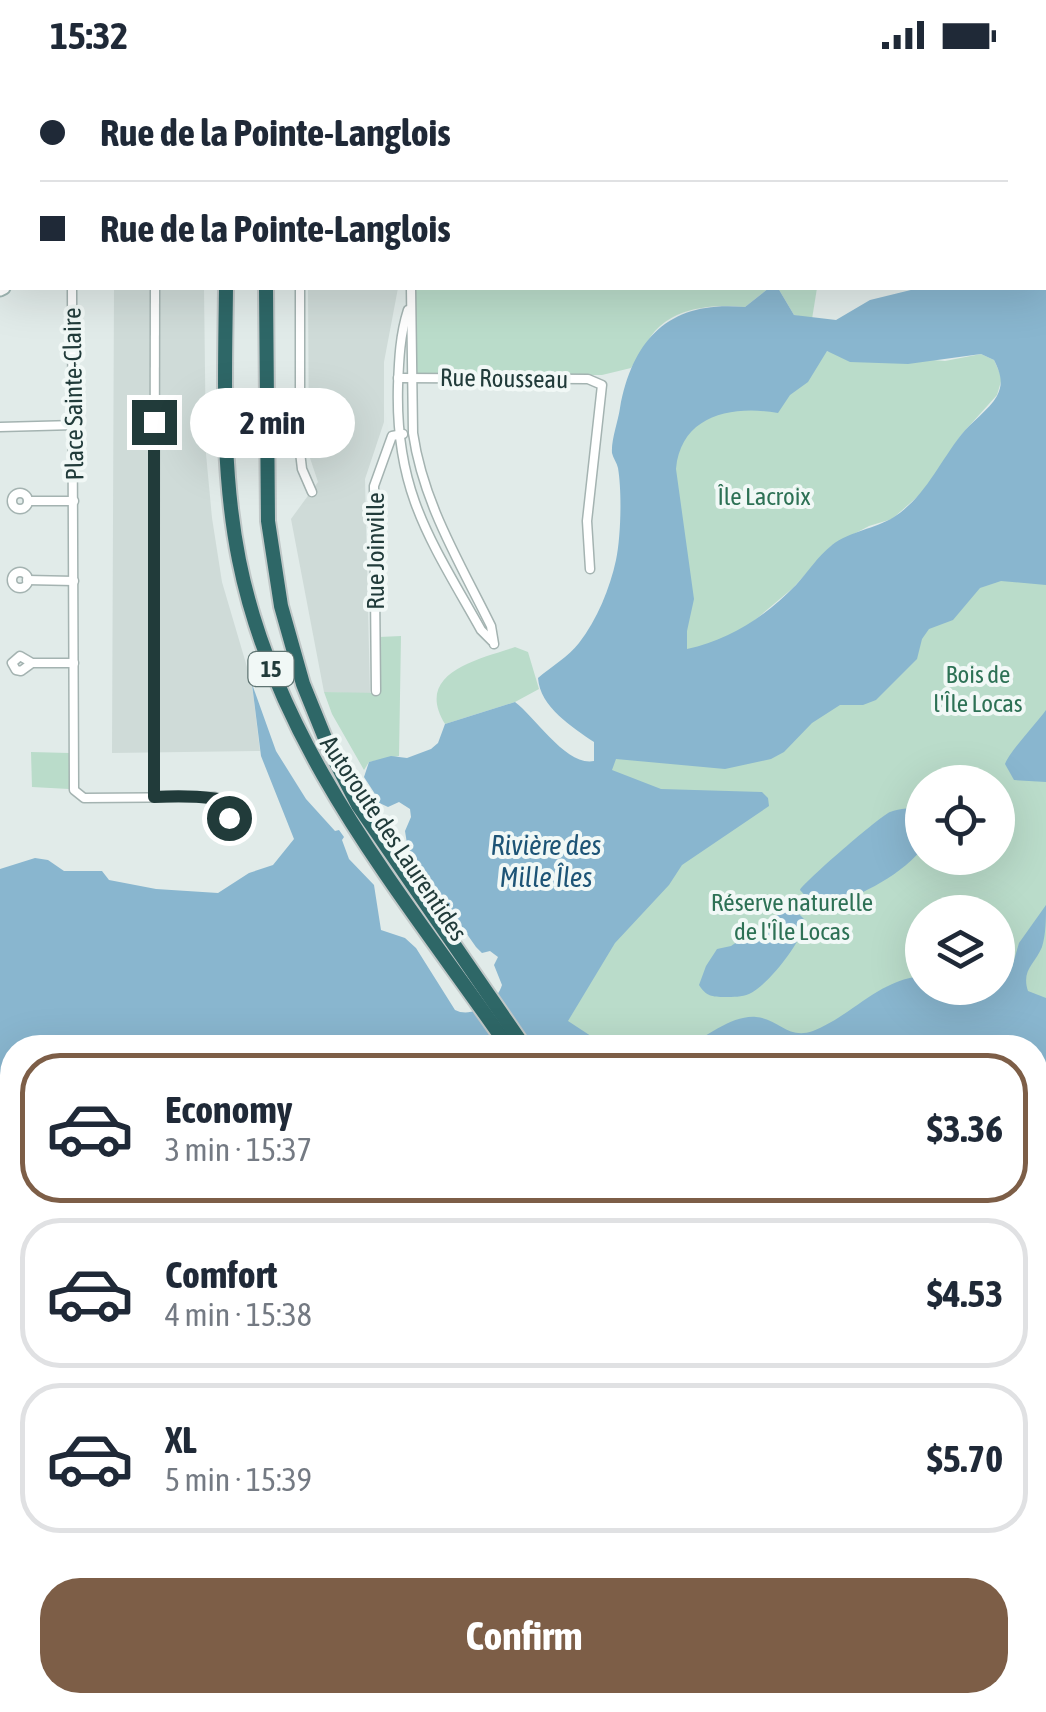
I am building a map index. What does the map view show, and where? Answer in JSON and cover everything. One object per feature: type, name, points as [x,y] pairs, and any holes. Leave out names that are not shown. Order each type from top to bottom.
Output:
[{"type":"highway","name":"Autoroute des Laurentides","points":[[226,290],[226,438],[232,518],[247,594],[267,660],[321,775],[479,993],[514,1035]]},
{"type":"highway","name":"Autoroute des Laurentides","points":[[266,290],[268,522],[279,594],[296,663],[320,728],[352,794],[502,1035]]},
{"type":"street","name":"Place Sainte-Claire","points":[[72,290],[75,792],[84,798],[154,797]]},
{"type":"street","points":[[155,290],[154,797],[215,797],[230,804]]},
{"type":"street","points":[[300,290],[300,452],[312,492]]},
{"type":"street","points":[[410,306],[398,349],[398,434],[406,479],[428,535],[481,630],[494,644],[492,626],[440,525],[422,480],[413,433],[411,290]]},
{"type":"street","name":"Rue Rousseau","points":[[398,378],[588,379],[602,385],[587,521],[590,569]]},
{"type":"street","points":[[0,426],[75,425]]},
{"type":"street","points":[[398,434],[413,433]]},
{"type":"street","name":"Rue Joinville","points":[[376,690],[374,486],[392,436],[398,434]]},
{"type":"street","name":"Place Sainte-Claire","points":[[28,501],[74,501]]},
{"type":"street","points":[[428,535],[440,525]]},
{"type":"street","points":[[27,580],[74,581]]},
{"type":"street","points":[[32,663],[74,663]]},
{"type":"shaded area","points":[[114,290],[204,290],[206,454],[212,518],[222,582],[252,684],[260,751],[112,753]]},
{"type":"shaded area","points":[[308,290],[398,290],[384,362],[384,422],[365,479],[370,694],[324,692],[291,519],[318,482],[309,455]]},
{"type":"green space","points":[[414,290],[766,290],[745,307],[700,308],[668,320],[651,336],[631,368],[602,375],[415,375]]},
{"type":"green space","points":[[779,290],[817,290],[812,319],[794,315]]},
{"type":"green space","name":"Île Lacroix","points":[[825,351],[945,361],[981,354],[994,360],[1002,378],[997,395],[961,435],[924,491],[892,519],[831,546],[793,588],[705,662],[634,666],[664,502],[683,424]]},
{"type":"green space","name":"Réserve naturelle de l'Île Locas","points":[[980,557],[1046,566],[1046,1014],[906,1035],[537,1035],[591,781],[613,733]]},
{"type":"green space","points":[[401,636],[399,756],[369,762],[364,770],[324,692],[380,693],[379,637]]},
{"type":"green space","points":[[515,647],[528,652],[539,689],[515,702],[445,724],[437,706],[444,680],[469,663]]},
{"type":"green space","points":[[31,752],[69,753],[69,789],[32,787]]},
{"type":"water","name":"Rivière des Mille Îles","points":[[766,290],[779,290],[794,315],[836,320],[870,300],[911,290],[1046,290],[1046,585],[1001,581],[980,588],[953,620],[929,629],[917,659],[876,700],[863,705],[840,705],[812,723],[784,752],[771,759],[725,769],[616,759],[612,770],[661,789],[762,792],[769,806],[682,865],[669,885],[615,943],[568,1021],[589,1035],[0,1035],[0,869],[35,858],[48,860],[64,871],[102,871],[109,880],[156,889],[218,893],[249,873],[273,865],[294,839],[261,756],[252,684],[276,751],[306,799],[344,837],[349,859],[374,885],[381,930],[405,938],[416,948],[455,1010],[476,1011],[489,1003],[502,985],[494,965],[498,957],[476,947],[408,850],[405,831],[410,809],[399,802],[388,807],[373,800],[375,794],[364,777],[369,762],[391,756],[407,758],[431,749],[438,743],[445,724],[515,702],[562,749],[584,761],[594,761],[594,742],[551,707],[538,678],[586,634],[610,582],[618,550],[620,514],[613,442],[635,361],[660,328],[677,317],[719,306],[745,307]],"holes":[[[827,351],[850,362],[908,364],[981,354],[994,360],[1000,387],[994,401],[961,435],[905,509],[832,545],[784,597],[746,626],[687,649],[694,599],[676,469],[688,436],[698,425],[727,413],[778,413],[790,395],[808,382]]]},
{"type":"water","points":[[1046,710],[1046,782],[1015,780],[1015,765],[1005,764]]},
{"type":"water","points":[[905,809],[905,864],[862,893],[821,913],[800,890],[883,816]]},
{"type":"water","points":[[1046,905],[1042,947],[1026,978],[1028,991],[1046,998],[1046,1035],[708,1035],[747,1017],[764,1019],[797,1033],[813,1031],[905,979],[905,1005],[1015,1005],[1015,957],[1019,943]]},
{"type":"water","points":[[797,912],[806,921],[798,939],[775,972],[757,989],[743,996],[725,997],[710,995],[702,989],[699,985],[706,966],[717,949],[731,946],[780,913]]},
{"type":"route","points":[[154,422],[154,797],[215,797],[242,805],[246,813],[242,819],[235,822],[229,818]]},
{"type":"park label","name":"Bois de l'Île Locas","points":[[978,688]]}]
